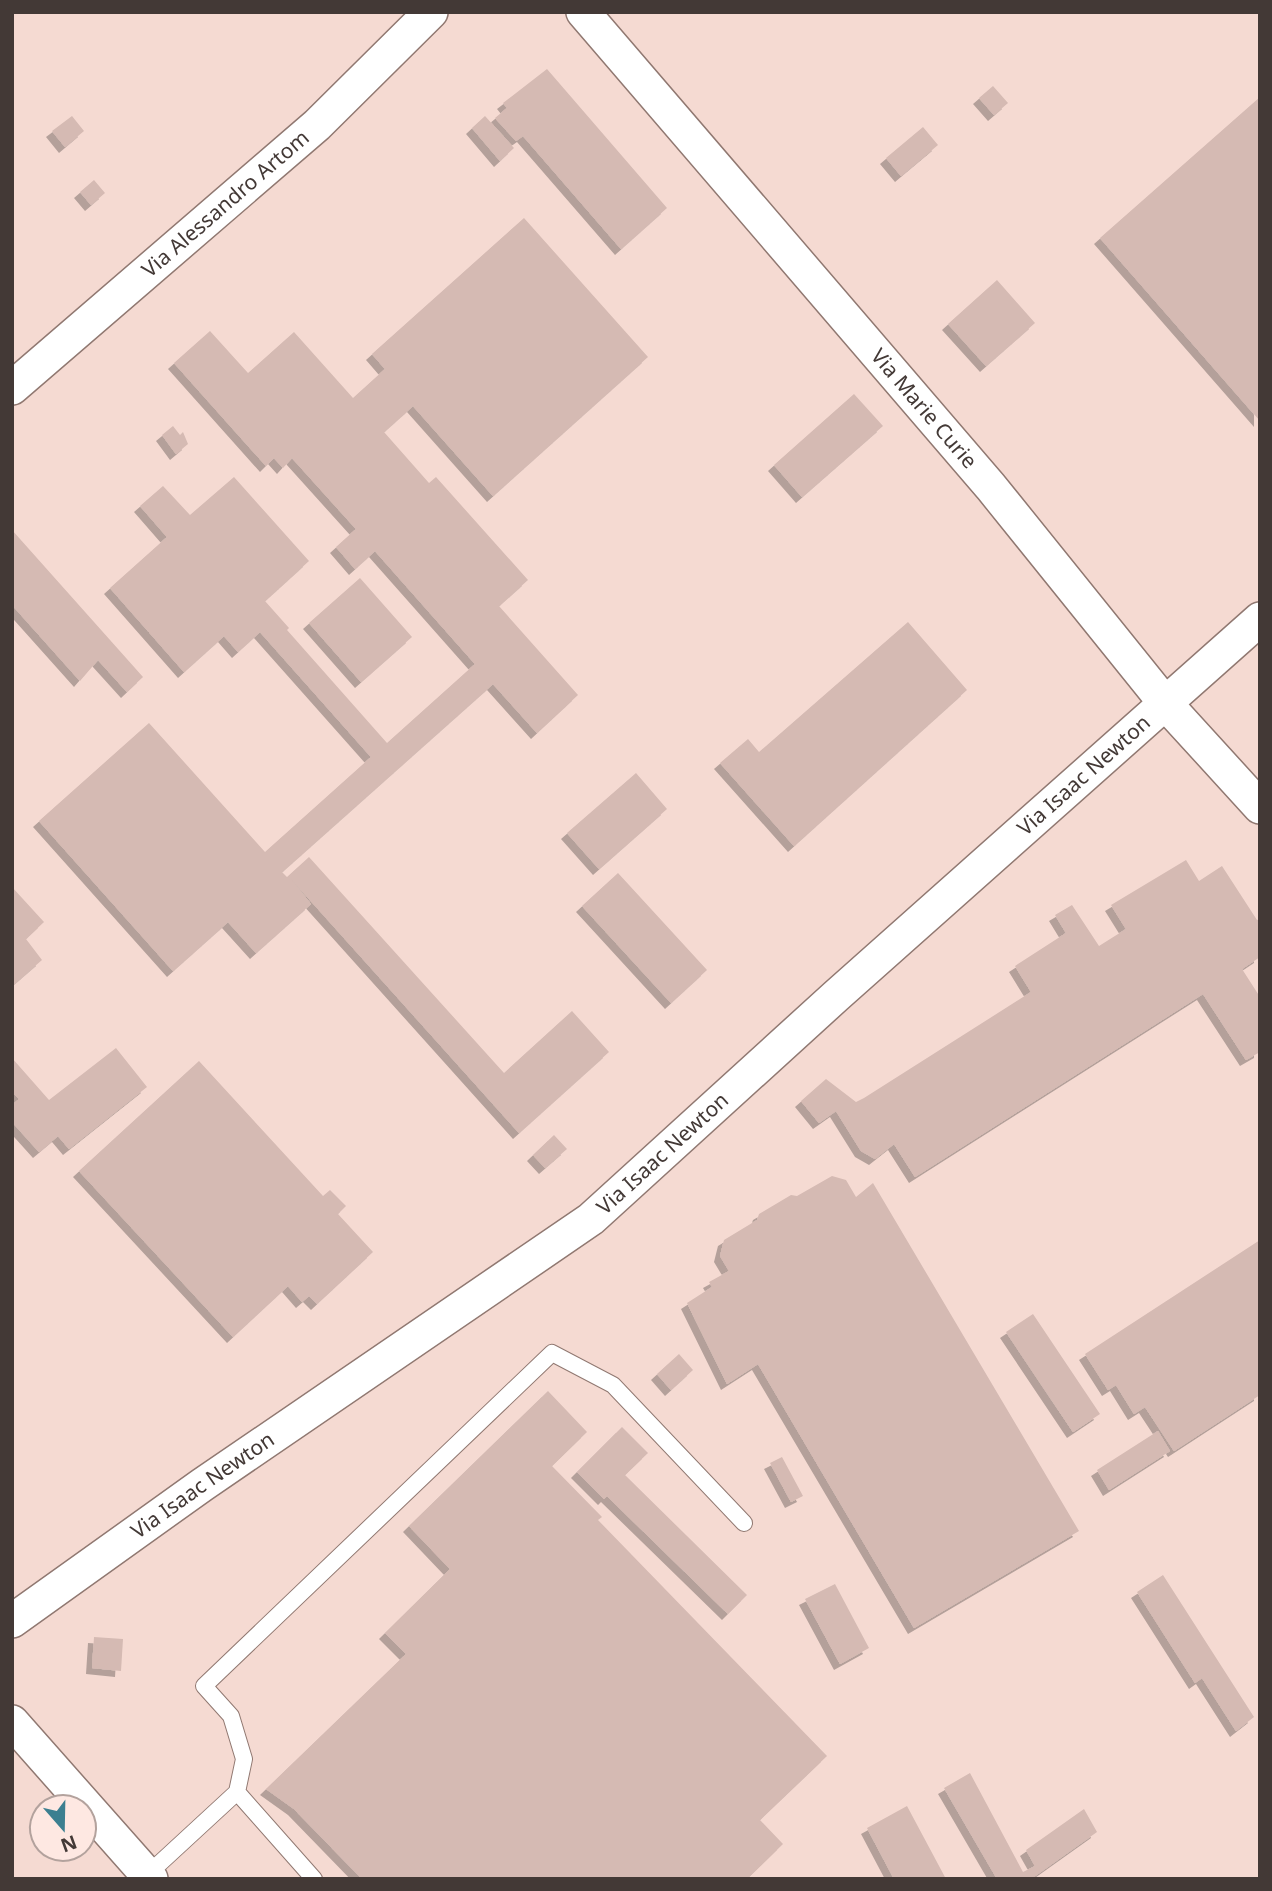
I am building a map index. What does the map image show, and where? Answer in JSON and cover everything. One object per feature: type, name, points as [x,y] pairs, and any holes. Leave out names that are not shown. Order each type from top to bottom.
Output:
[{"type":"street","name":"Via Alessandro Artom","points":[[12,388],[317,125],[431,12]]},
{"type":"street","name":"Via Marie Curie","points":[[583,12],[991,487],[1165,703],[1260,807]]},
{"type":"street","name":"Via Isaac Newton","points":[[12,1622],[202,1485],[591,1219],[836,996],[1260,620]]},
{"type":"street","points":[[12,1722],[149,1877]]},
{"type":"lane","points":[[149,1877],[237,1792],[244,1759],[231,1716],[204,1686],[552,1353],[613,1385],[744,1523]]},
{"type":"lane","points":[[237,1792],[314,1879]]},
{"type":"building","points":[[547,69],[667,208],[621,249],[523,136],[516,141],[495,118],[507,108],[503,103]]},
{"type":"building","points":[[993,86],[1008,103],[994,115],[979,98]]},
{"type":"building","points":[[1260,97],[1260,421],[1100,238]]},
{"type":"building","points":[[72,116],[84,131],[65,147],[52,131]]},
{"type":"building","points":[[485,116],[514,148],[500,161],[472,128]]},
{"type":"building","points":[[923,127],[938,145],[901,176],[886,158]]},
{"type":"building","points":[[94,180],[105,193],[91,205],[80,192]]},
{"type":"building","points":[[524,218],[648,357],[493,496],[413,406],[384,432],[429,483],[436,477],[528,580],[499,606],[578,695],[537,733],[493,684],[282,872],[287,877],[309,857],[504,1073],[572,1011],[609,1052],[519,1133],[291,879],[311,904],[256,953],[228,922],[173,971],[39,821],[149,723],[265,852],[371,757],[260,632],[238,652],[224,636],[184,672],[110,588],[167,537],[140,506],[163,486],[190,515],[234,477],[309,561],[265,601],[289,628],[287,630],[387,743],[475,664],[375,551],[355,569],[336,547],[356,529],[292,458],[283,468],[274,458],[266,466],[174,363],[210,331],[248,373],[294,332],[353,398],[385,369],[372,354]]},
{"type":"building","points":[[997,280],[1035,323],[986,366],[948,324]]},
{"type":"building","points":[[854,394],[883,426],[802,497],[774,465]]},
{"type":"building","points":[[173,426],[180,435],[183,432],[188,444],[176,454],[162,435]]},
{"type":"building","points":[[12,530],[143,677],[127,692],[98,660],[80,681],[12,605]]},
{"type":"building","points":[[360,578],[412,637],[361,682],[309,623]]},
{"type":"building","points":[[908,622],[967,690],[794,846],[720,763],[748,739],[759,752]]},
{"type":"building","points":[[636,773],[667,809],[599,869],[567,833]]},
{"type":"building","points":[[1186,860],[1199,881],[1222,866],[1257,920],[1260,919],[1260,957],[1242,969],[1260,997],[1260,1052],[1246,1060],[1203,994],[915,1177],[894,1144],[875,1159],[861,1151],[836,1111],[819,1123],[801,1101],[826,1079],[856,1102],[864,1098],[1031,992],[1015,966],[1066,933],[1055,915],[1072,905],[1099,946],[1126,929],[1111,905]]},
{"type":"building","points":[[618,873],[707,970],[671,1003],[582,906]]},
{"type":"building","points":[[12,887],[44,922],[26,939],[42,960],[12,986]]},
{"type":"building","points":[[116,1048],[147,1087],[69,1149],[58,1136],[39,1152],[12,1122],[12,1105],[19,1099],[12,1092],[12,1058],[49,1100]]},
{"type":"building","points":[[199,1061],[323,1196],[330,1190],[346,1206],[338,1214],[373,1252],[317,1304],[309,1296],[302,1302],[288,1286],[233,1337],[79,1171]]},
{"type":"building","points":[[554,1135],[567,1149],[545,1168],[533,1155]]},
{"type":"building","points":[[832,1176],[846,1180],[856,1197],[873,1183],[1079,1531],[914,1628],[758,1364],[727,1384],[687,1303],[712,1287],[709,1282],[729,1271],[720,1256],[724,1240],[791,1195],[797,1196]]},
{"type":"building","points":[[1260,1240],[1260,1395],[1174,1451],[1145,1407],[1134,1414],[1116,1385],[1108,1390],[1085,1354]]},
{"type":"building","points":[[1033,1314],[1100,1414],[1073,1432],[1006,1332]]},
{"type":"building","points":[[679,1354],[693,1370],[671,1390],[657,1374]]},
{"type":"building","points":[[548,1391],[587,1432],[552,1466],[602,1517],[598,1520],[827,1756],[760,1820],[783,1844],[747,1879],[362,1879],[294,1809],[266,1789],[406,1654],[385,1633],[450,1569],[409,1526]]},
{"type":"building","points":[[622,1427],[648,1453],[625,1475],[747,1595],[728,1614],[607,1496],[604,1499],[577,1472]]},
{"type":"building","points":[[1158,1431],[1170,1451],[1109,1490],[1097,1470]]},
{"type":"building","points":[[782,1457],[803,1496],[791,1502],[770,1463]]},
{"type":"building","points":[[1163,1575],[1254,1717],[1236,1731],[1202,1678],[1195,1683],[1137,1592]]},
{"type":"building","points":[[835,1584],[869,1648],[840,1664],[805,1599]]},
{"type":"building","points":[[94,1637],[123,1639],[121,1671],[92,1668]]},
{"type":"building","points":[[970,1773],[1023,1872],[1035,1866],[1026,1850],[1084,1809],[1097,1832],[1031,1879],[997,1879],[944,1788]]},
{"type":"building","points":[[907,1806],[946,1879],[894,1879],[867,1828]]}]
